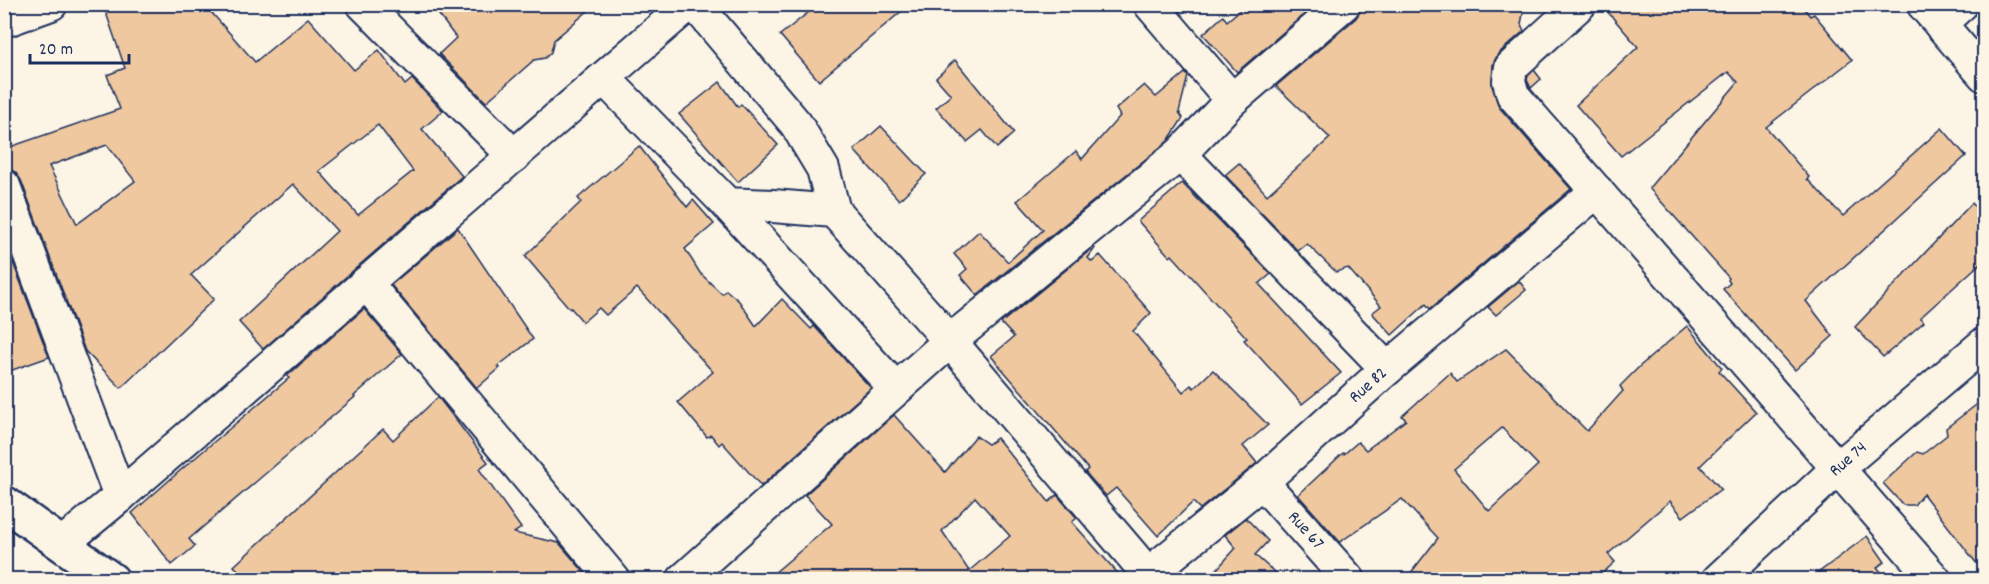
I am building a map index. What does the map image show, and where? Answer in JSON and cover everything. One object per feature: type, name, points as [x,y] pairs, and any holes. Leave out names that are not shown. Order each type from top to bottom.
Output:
[{"type":"street","points":[[4,21],[51,4]]},
{"type":"street","points":[[363,4],[514,156]]},
{"type":"street","points":[[63,543],[689,4]]},
{"type":"street","points":[[695,4],[796,124],[823,169],[834,211],[950,341],[1145,577]]},
{"type":"street","points":[[1150,4],[1232,100]]},
{"type":"street","points":[[683,579],[950,341],[1180,154],[1232,100],[1344,4]]},
{"type":"street","points":[[1564,10],[1511,67],[1509,81],[1513,95],[1935,579]]},
{"type":"street","points":[[1942,11],[1984,75]]},
{"type":"street","points":[[604,78],[727,204],[896,389]]},
{"type":"street","points":[[1180,154],[1387,369]]},
{"type":"street","points":[[4,186],[120,496]]},
{"type":"street","name":"Rue 82","points":[[1145,577],[1262,482],[1387,369],[1596,191]]},
{"type":"street","points":[[727,204],[834,211]]},
{"type":"street","points":[[366,283],[614,579]]},
{"type":"street","name":"Rue 74","points":[[1718,579],[1838,468],[1984,344]]},
{"type":"street","name":"Rue 67","points":[[1262,482],[1349,579]]},
{"type":"street","points":[[4,503],[112,579]]},
{"type":"building","points":[[103,4],[204,4],[255,62],[308,18],[354,70],[379,50],[405,85],[412,79],[443,111],[422,129],[462,176],[263,349],[239,322],[337,231],[293,184],[191,275],[214,299],[121,388],[85,351],[21,180],[15,172],[4,168],[4,149],[120,109],[107,75],[125,68]],"holes":[[[378,125],[413,171],[358,215],[319,171]],[[107,145],[135,181],[77,224],[49,166]]]},
{"type":"building","points":[[431,4],[596,4],[554,40],[551,52],[545,58],[534,60],[486,102],[439,54],[456,38]]},
{"type":"building","points":[[819,4],[910,4],[819,81],[780,35]]},
{"type":"building","points":[[1247,4],[1316,4],[1237,72],[1203,34],[1223,16],[1227,21]]},
{"type":"building","points":[[1361,4],[1525,4],[1521,24],[1524,31],[1498,54],[1493,64],[1492,86],[1499,107],[1571,189],[1430,309],[1426,304],[1392,335],[1372,313],[1381,306],[1348,268],[1336,272],[1307,244],[1298,251],[1225,175],[1239,163],[1267,195],[1330,138],[1276,86],[1356,18],[1361,10]]},
{"type":"building","points":[[1601,4],[1801,4],[1810,16],[1814,14],[1852,60],[1766,127],[1809,177],[1807,179],[1843,216],[1942,128],[1966,156],[1806,301],[1833,336],[1795,370],[1723,289],[1730,283],[1729,278],[1649,188],[1738,82],[1728,72],[1621,156],[1576,105],[1638,47]]},
{"type":"building","points":[[955,60],[1014,133],[997,148],[982,130],[967,142],[936,108],[951,95],[936,78]]},
{"type":"building","points":[[1534,70],[1541,79],[1531,88],[1527,80]]},
{"type":"building","points":[[1185,73],[1188,76],[1179,112],[1183,118],[1168,141],[977,295],[960,275],[967,269],[954,254],[979,231],[1008,262],[1043,230],[1017,201],[1076,151],[1082,159],[1120,116],[1116,109],[1144,85],[1156,97]]},
{"type":"building","points":[[720,82],[738,107],[741,104],[778,145],[738,182],[679,114]]},
{"type":"building","points":[[881,126],[926,174],[899,200],[854,150]]},
{"type":"building","points":[[639,146],[687,207],[693,200],[714,224],[685,249],[700,273],[722,294],[726,290],[739,301],[756,326],[782,299],[811,329],[814,326],[871,388],[761,486],[722,442],[719,445],[711,435],[707,437],[678,402],[713,372],[637,288],[606,315],[599,308],[583,322],[525,256],[581,202],[578,198]]},
{"type":"building","points":[[1182,183],[1271,274],[1259,284],[1341,373],[1302,404],[1244,340],[1247,338],[1138,221]]},
{"type":"building","points":[[1972,203],[1984,218],[1984,260],[1920,318],[1924,322],[1883,357],[1855,327]]},
{"type":"building","points":[[458,228],[533,339],[498,366],[500,368],[477,388],[391,285]]},
{"type":"building","points":[[4,239],[49,357],[4,373]]},
{"type":"building","points":[[1094,247],[1088,258],[1092,262],[1100,255],[1151,313],[1133,331],[1183,392],[1191,385],[1194,388],[1213,370],[1268,425],[1243,446],[1257,463],[1200,509],[1193,502],[1158,536],[1116,488],[1106,496],[1085,472],[1088,469],[991,356],[1014,337],[1001,323]]},
{"type":"building","points":[[1519,281],[1526,290],[1496,315],[1488,307]]},
{"type":"building","points":[[364,309],[402,354],[189,539],[195,546],[172,565],[132,513],[289,378],[287,376]]},
{"type":"building","points":[[1687,326],[1722,368],[1719,371],[1756,412],[1700,466],[1721,489],[1683,517],[1670,501],[1608,554],[1615,562],[1596,579],[1406,579],[1438,538],[1402,499],[1340,542],[1298,495],[1358,442],[1366,450],[1406,420],[1402,416],[1450,373],[1457,382],[1506,349],[1587,431],[1623,391],[1620,386]],"holes":[[[1502,428],[1538,465],[1489,511],[1454,469]]]},
{"type":"building","points":[[438,397],[488,462],[479,469],[521,528],[514,533],[559,543],[590,579],[247,579],[234,566],[383,429],[393,440]]},
{"type":"building","points":[[1984,399],[1984,573],[1923,494],[1914,505],[1903,505],[1883,483],[1917,452],[1923,454],[1947,435],[1946,428]]},
{"type":"building","points":[[894,415],[945,472],[976,436],[988,444],[997,438],[1049,502],[1057,495],[1077,518],[1072,522],[1123,579],[767,579],[832,524],[805,495]],"holes":[[[975,497],[1010,536],[969,571],[942,531]]]},
{"type":"building","points":[[1246,518],[1268,541],[1255,555],[1282,579],[1208,579],[1236,548],[1225,535]]},
{"type":"building","points":[[1867,536],[1885,562],[1877,567],[1887,579],[1810,579]]}]
